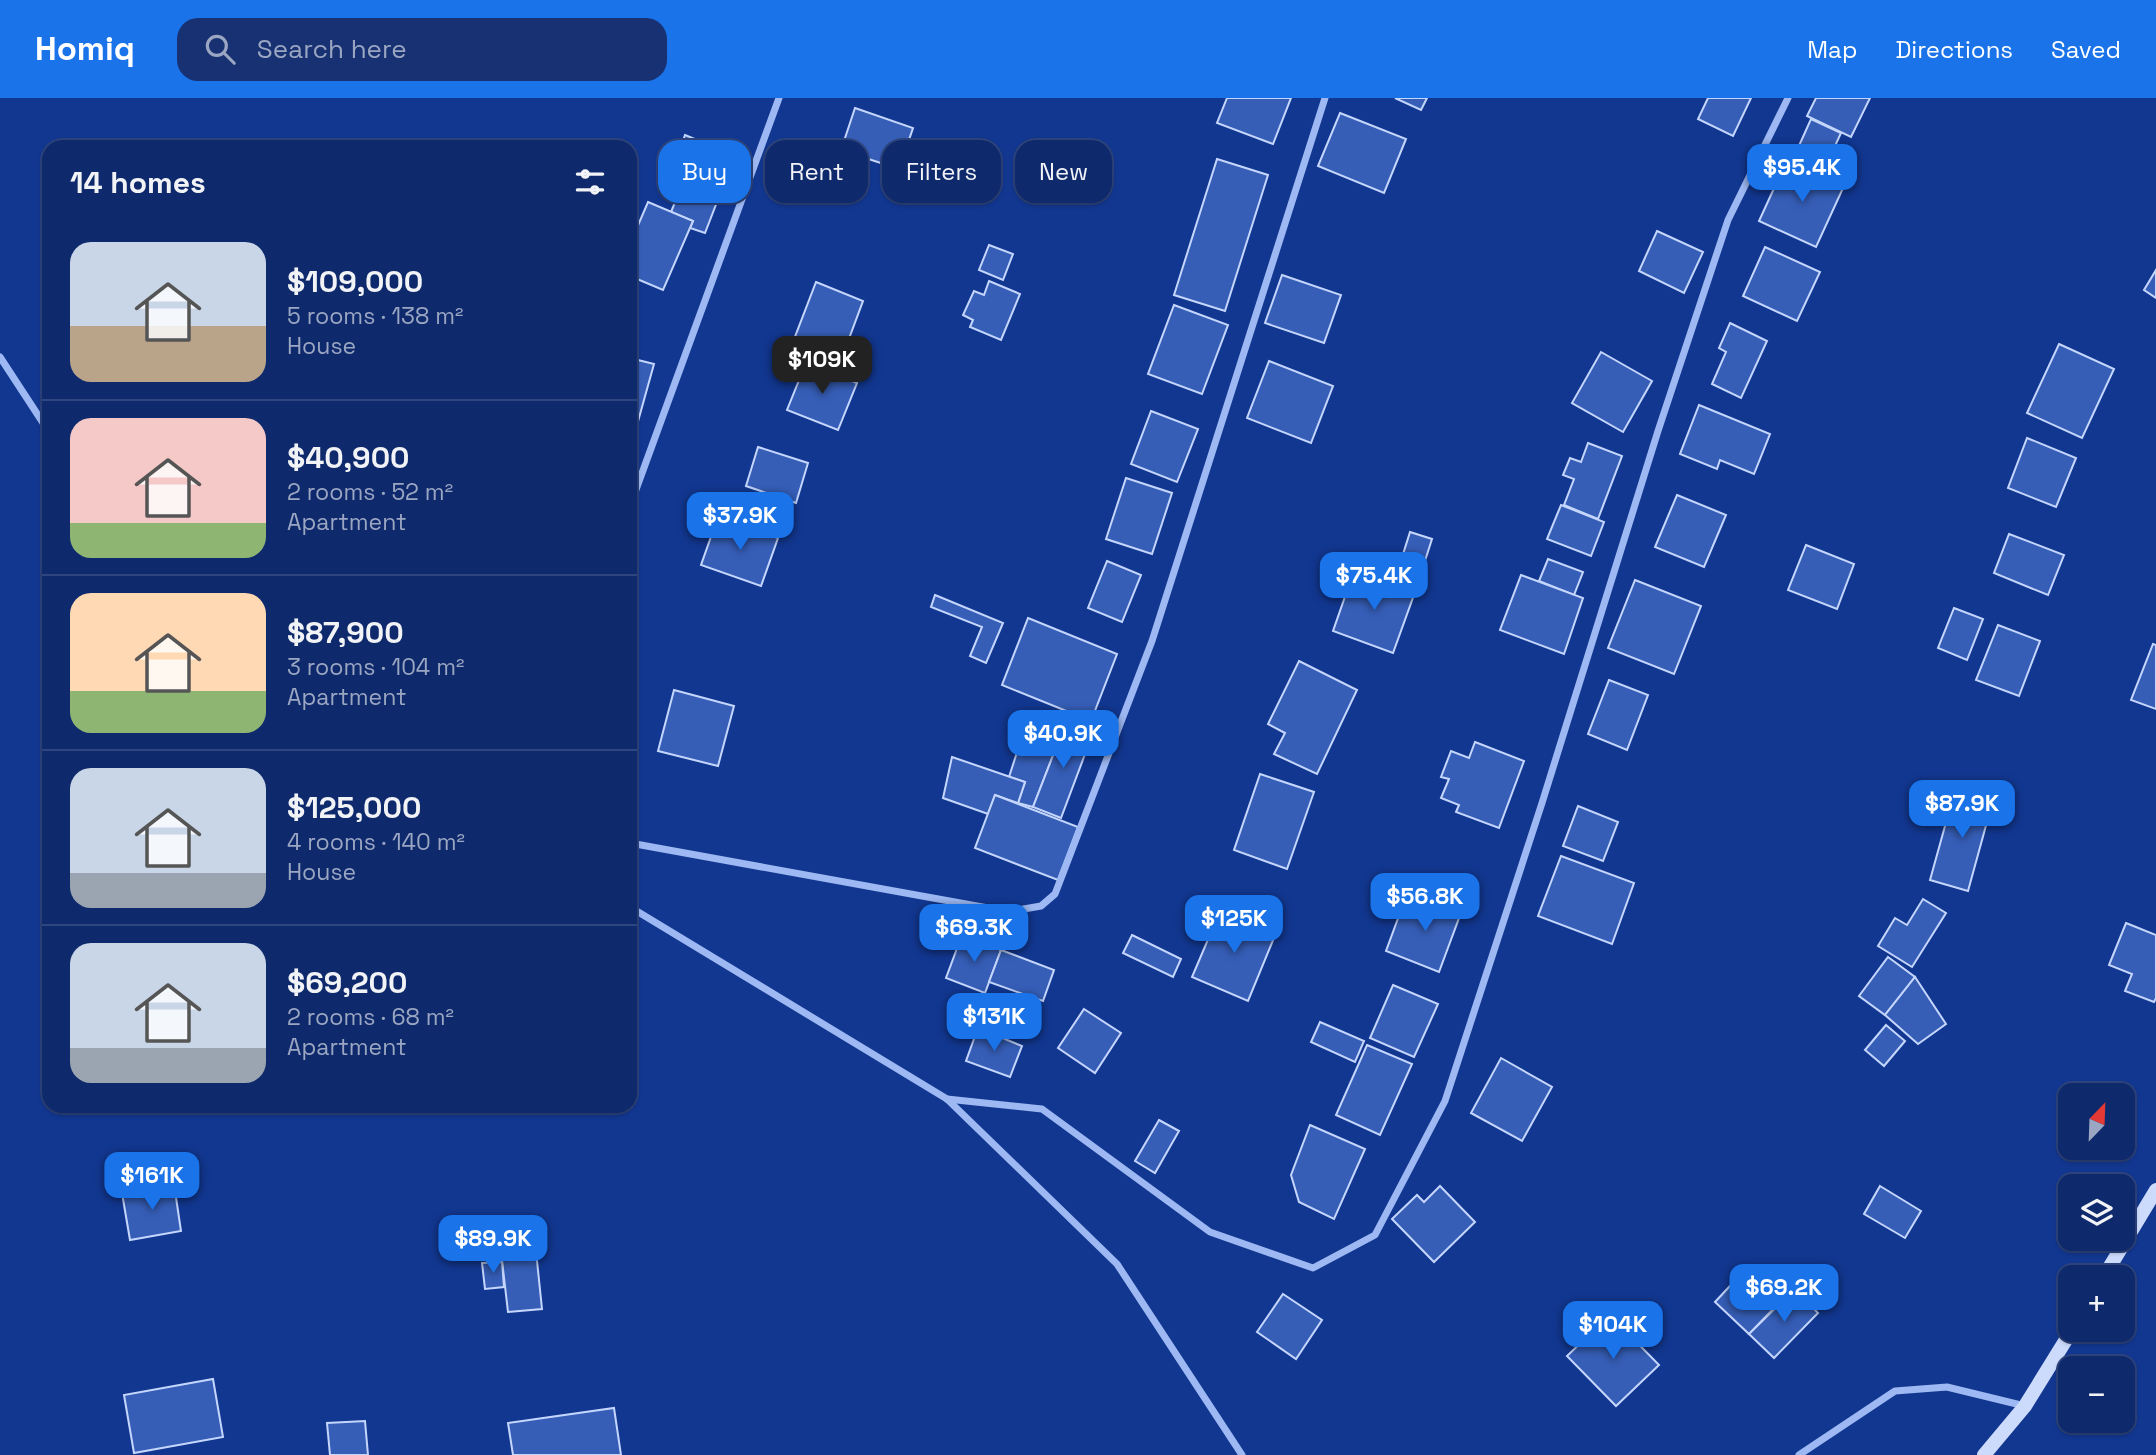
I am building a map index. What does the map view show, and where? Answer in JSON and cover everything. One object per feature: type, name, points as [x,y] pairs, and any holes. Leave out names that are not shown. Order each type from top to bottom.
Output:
[{"type":"street","points":[[637,487],[779,98]]},
{"type":"street","points":[[637,844],[988,908],[1018,910],[1041,906],[1055,894],[1152,641],[1325,98]]},
{"type":"street","points":[[947,1099],[1042,1109],[1210,1233],[1313,1268],[1375,1235],[1445,1101],[1542,803],[1658,431],[1728,220],[1788,98]]},
{"type":"street","points":[[0,357],[42,421]]},
{"type":"street","points":[[637,911],[947,1099],[1118,1264],[1242,1455]]},
{"type":"street","points":[[2111,1265],[2156,1190]]},
{"type":"street","points":[[1984,1455],[2025,1406],[2064,1342]]},
{"type":"street","points":[[1799,1455],[1895,1391],[1947,1387],[2025,1406]]},
{"type":"building","points":[[1227,98],[1291,98],[1273,144],[1217,123]]},
{"type":"building","points":[[1395,98],[1427,98],[1421,110]]},
{"type":"building","points":[[1708,98],[1751,98],[1733,136],[1698,119]]},
{"type":"building","points":[[1816,98],[1870,98],[1851,137],[1807,116]]},
{"type":"building","points":[[855,108],[913,128],[909,140],[882,140],[882,163],[868,159],[868,140],[844,140]]},
{"type":"building","points":[[1340,113],[1406,139],[1384,193],[1318,166]]},
{"type":"building","points":[[1811,119],[1841,133],[1823,172],[1793,159]]},
{"type":"building","points":[[685,135],[697,140],[683,140]]},
{"type":"building","points":[[1217,159],[1268,175],[1225,311],[1174,295]]},
{"type":"building","points":[[1787,160],[1844,186],[1816,247],[1759,221]]},
{"type":"building","points":[[648,202],[693,221],[663,290],[637,279],[637,228]]},
{"type":"building","points":[[675,203],[717,203],[705,233],[690,228],[693,221],[671,212]]},
{"type":"building","points":[[1657,231],[1703,252],[1684,293],[1639,271]]},
{"type":"building","points":[[989,245],[1013,254],[1003,280],[979,270]]},
{"type":"building","points":[[1765,247],[1820,272],[1797,321],[1743,296]]},
{"type":"building","points":[[2156,270],[2156,298],[2144,290]]},
{"type":"building","points":[[1282,275],[1341,295],[1324,343],[1265,323]]},
{"type":"building","points":[[989,281],[1020,294],[1001,340],[970,327],[973,320],[963,315],[974,291],[984,295]]},
{"type":"building","points":[[816,282],[863,301],[841,360],[793,342]]},
{"type":"building","points":[[1174,305],[1228,325],[1202,394],[1148,374]]},
{"type":"building","points":[[1730,323],[1767,341],[1741,398],[1712,384],[1726,352],[1719,348]]},
{"type":"building","points":[[2059,344],[2114,369],[2082,438],[2027,413]]},
{"type":"building","points":[[1601,352],[1652,381],[1623,432],[1572,403]]},
{"type":"building","points":[[637,360],[654,364],[637,425]]},
{"type":"building","points":[[1269,361],[1333,386],[1311,443],[1247,418]]},
{"type":"building","points":[[806,363],[857,383],[838,430],[787,410]]},
{"type":"building","points":[[1699,405],[1770,434],[1754,474],[1720,460],[1717,469],[1680,454]]},
{"type":"building","points":[[1151,411],[1198,429],[1177,482],[1131,464]]},
{"type":"building","points":[[2027,438],[2076,458],[2056,507],[2008,488]]},
{"type":"building","points":[[1588,443],[1622,456],[1598,519],[1564,505],[1574,479],[1563,475],[1570,458],[1581,462]]},
{"type":"building","points":[[758,447],[808,463],[796,503],[746,486]]},
{"type":"building","points":[[1126,478],[1172,493],[1152,554],[1106,539]]},
{"type":"building","points":[[1677,495],[1726,515],[1704,567],[1655,547]]},
{"type":"building","points":[[1561,505],[1604,522],[1591,556],[1547,539]]},
{"type":"building","points":[[718,517],[778,538],[761,586],[701,565]]},
{"type":"building","points":[[1410,532],[1432,539],[1415,592],[1393,586]]},
{"type":"building","points":[[2009,534],[2064,555],[2048,595],[1994,573]]},
{"type":"building","points":[[1806,545],[1854,564],[1837,609],[1788,590]]},
{"type":"building","points":[[1548,559],[1583,572],[1574,595],[1539,581]]},
{"type":"building","points":[[1107,561],[1141,575],[1122,622],[1088,608]]},
{"type":"building","points":[[1354,571],[1415,592],[1393,653],[1333,631]]},
{"type":"building","points":[[1521,575],[1583,598],[1564,654],[1500,630]]},
{"type":"building","points":[[1635,580],[1701,606],[1674,674],[1608,648]]},
{"type":"building","points":[[935,595],[1003,623],[986,663],[970,656],[982,627],[931,607]]},
{"type":"building","points":[[1954,608],[1983,619],[1967,660],[1938,648]]},
{"type":"building","points":[[1028,618],[1117,654],[1091,721],[1002,685]]},
{"type":"building","points":[[1998,625],[2040,641],[2019,696],[1976,680]]},
{"type":"building","points":[[2153,644],[2156,645],[2156,709],[2131,700]]},
{"type":"building","points":[[1299,661],[1357,690],[1317,774],[1274,754],[1285,733],[1268,724]]},
{"type":"building","points":[[1609,680],[1648,695],[1627,750],[1588,734]]},
{"type":"building","points":[[674,690],[734,706],[718,766],[658,751]]},
{"type":"building","points":[[1030,712],[1066,722],[1033,807],[1018,803],[1025,782],[1009,777]]},
{"type":"building","points":[[1066,722],[1093,733],[1061,818],[1033,807]]},
{"type":"building","points":[[1475,742],[1524,761],[1499,828],[1456,812],[1459,805],[1441,798],[1449,779],[1441,777],[1451,751],[1469,758]]},
{"type":"building","points":[[952,757],[1025,782],[1018,803],[995,795],[988,814],[943,798]]},
{"type":"building","points":[[1260,774],[1314,792],[1287,869],[1234,850]]},
{"type":"building","points":[[1955,790],[1993,800],[1968,891],[1930,880]]},
{"type":"building","points":[[995,795],[1078,827],[1058,880],[975,848]]},
{"type":"building","points":[[1578,806],[1618,822],[1603,861],[1563,846]]},
{"type":"building","points":[[1561,856],[1634,883],[1612,944],[1538,916]]},
{"type":"building","points":[[1418,894],[1462,910],[1439,972],[1386,951],[1400,913],[1410,917]]},
{"type":"building","points":[[1923,899],[1946,913],[1912,967],[1878,946],[1895,918],[1907,925]]},
{"type":"building","points":[[1221,909],[1276,933],[1248,1001],[1192,977]]},
{"type":"building","points":[[2126,923],[2156,935],[2154,1002],[2125,991],[2132,974],[2109,965]]},
{"type":"building","points":[[962,935],[1001,950],[985,993],[946,978]]},
{"type":"building","points":[[1132,935],[1181,959],[1173,977],[1123,953]]},
{"type":"building","points":[[1001,950],[1054,970],[1043,1001],[989,982]]},
{"type":"building","points":[[1888,957],[1915,977],[1885,1015],[1859,996]]},
{"type":"building","points":[[1915,977],[1946,1024],[1918,1044],[1885,1015]]},
{"type":"building","points":[[1393,985],[1438,1004],[1414,1057],[1370,1038]]},
{"type":"building","points":[[1084,1009],[1121,1033],[1095,1073],[1058,1048]]},
{"type":"building","points":[[1320,1022],[1364,1041],[1355,1062],[1311,1042]]},
{"type":"building","points":[[1886,1025],[1905,1041],[1884,1066],[1865,1050]]},
{"type":"building","points":[[978,1028],[1022,1046],[1010,1077],[966,1061]]},
{"type":"building","points":[[1367,1045],[1412,1064],[1380,1135],[1336,1115]]},
{"type":"building","points":[[1501,1058],[1552,1087],[1522,1141],[1471,1113]]},
{"type":"building","points":[[1159,1120],[1179,1131],[1155,1173],[1135,1161]]},
{"type":"building","points":[[1310,1125],[1365,1149],[1334,1219],[1299,1202],[1291,1175]]},
{"type":"building","points":[[174,1184],[181,1231],[130,1240],[122,1193]]},
{"type":"building","points":[[1440,1186],[1475,1222],[1434,1262],[1392,1219],[1417,1195],[1424,1202]]},
{"type":"building","points":[[1880,1186],[1921,1211],[1905,1238],[1864,1214]]},
{"type":"building","points":[[533,1222],[542,1309],[508,1312],[498,1226]]},
{"type":"building","points":[[502,1262],[504,1287],[485,1289],[482,1263]]},
{"type":"building","points":[[1743,1272],[1778,1304],[1749,1334],[1715,1302]]},
{"type":"building","points":[[1795,1289],[1818,1313],[1774,1358],[1749,1334]]},
{"type":"building","points":[[1283,1294],[1322,1320],[1296,1359],[1257,1332]]},
{"type":"building","points":[[1610,1315],[1659,1365],[1616,1406],[1567,1356]]},
{"type":"building","points":[[213,1379],[223,1437],[134,1453],[124,1395]]},
{"type":"building","points":[[614,1408],[621,1455],[513,1455],[508,1423]]},
{"type":"building","points":[[365,1421],[368,1455],[330,1455],[327,1423]]}]
